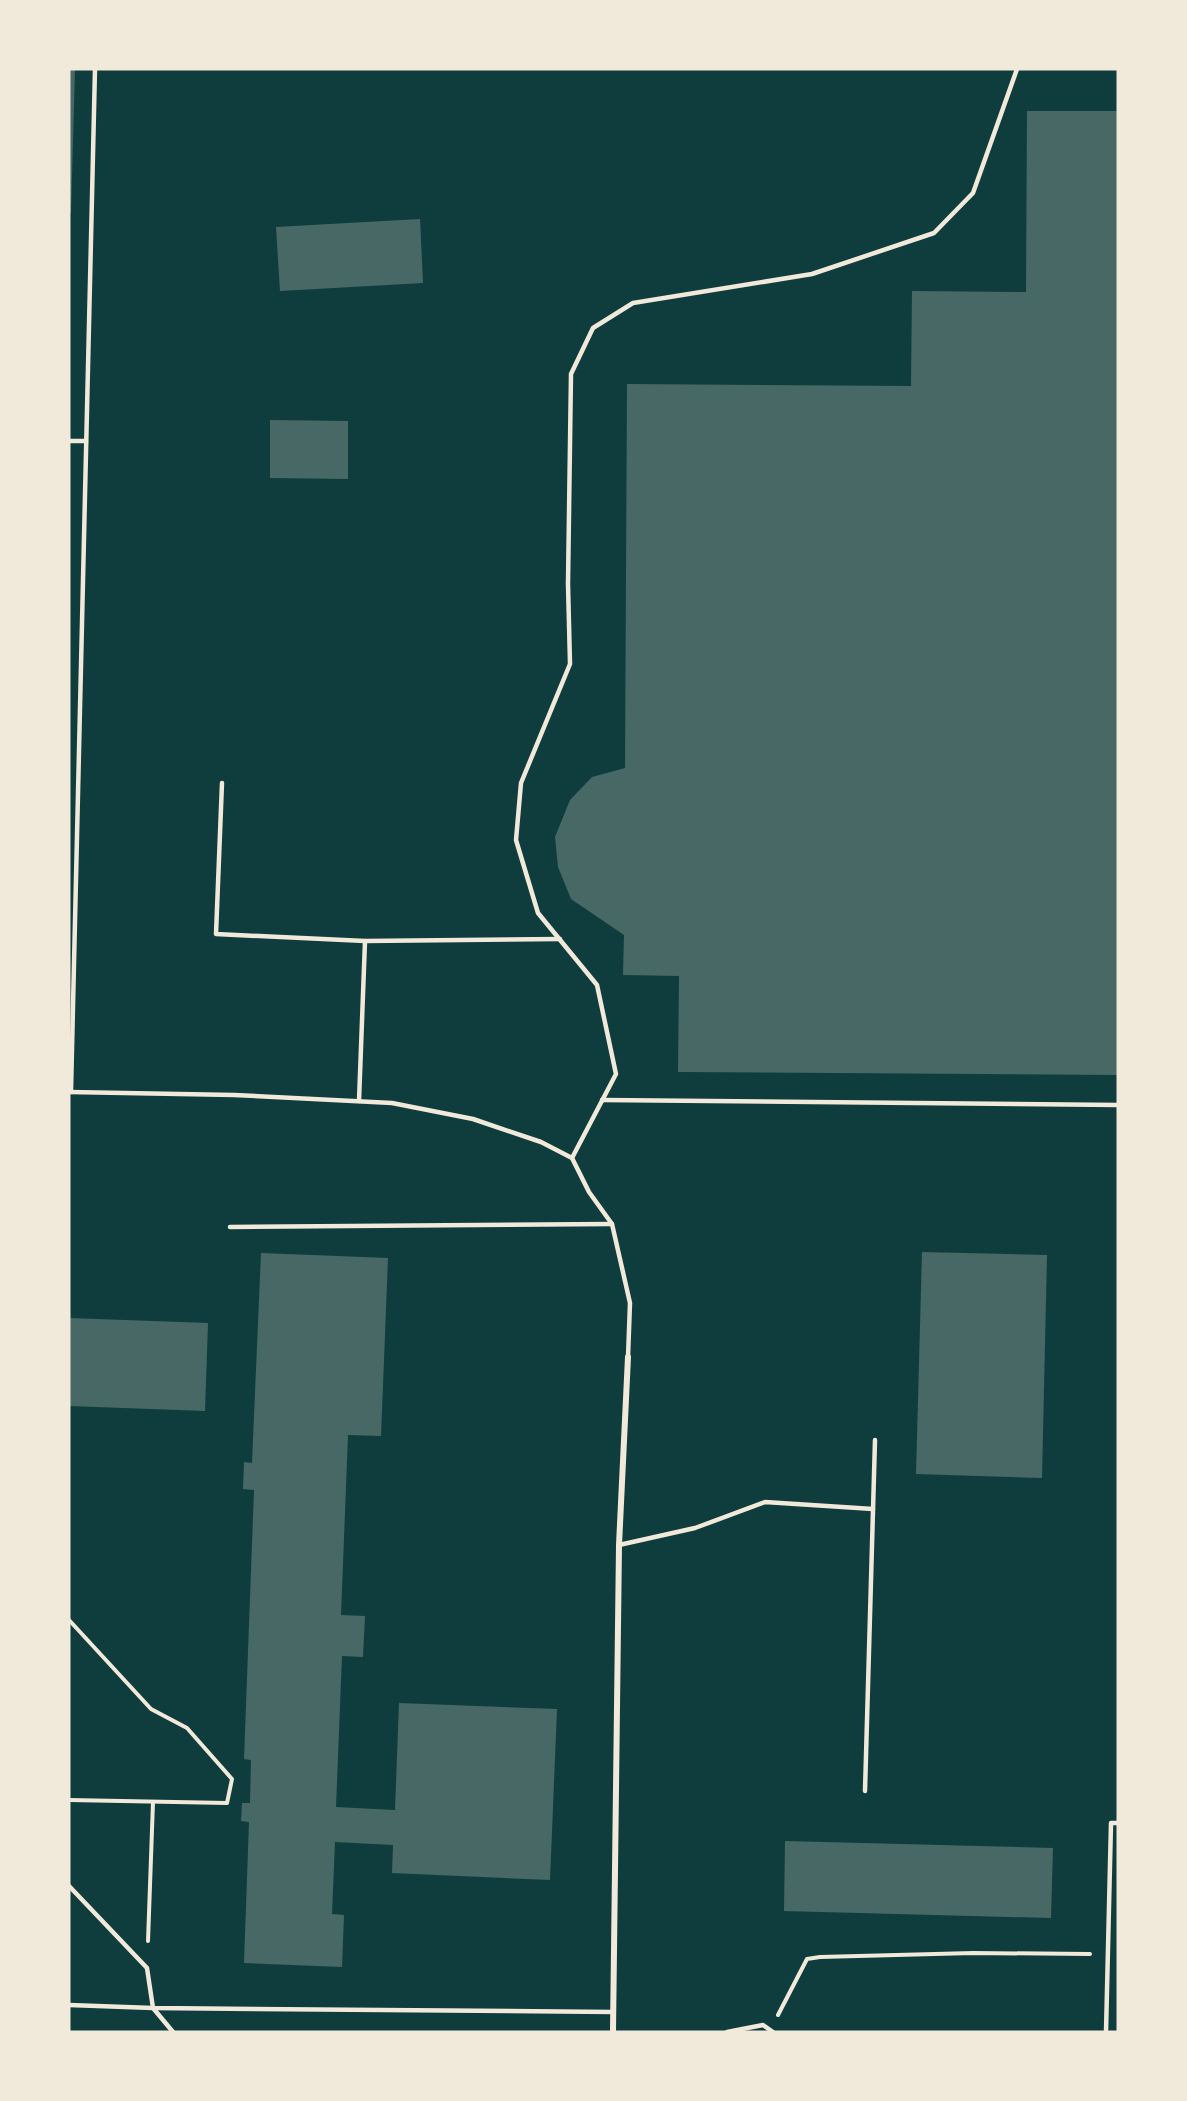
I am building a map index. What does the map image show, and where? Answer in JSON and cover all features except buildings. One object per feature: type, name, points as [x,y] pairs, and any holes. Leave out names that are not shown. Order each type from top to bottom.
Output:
[{"type":"street","points":[[613,2032],[619,1545],[628,1357]]},
{"type":"lane","points":[[95,69],[70,1092],[392,1103],[473,1119],[541,1142],[572,1158],[589,1192],[612,1224],[630,1302],[628,1357]]},
{"type":"lane","points":[[572,1158],[616,1074],[597,985],[538,913],[516,840],[521,783],[570,664],[568,584],[571,374],[593,328],[633,303],[812,274],[934,233],[974,193],[1017,69]]},
{"type":"lane","points":[[69,441],[86,441]]},
{"type":"lane","points":[[222,783],[216,934],[365,941],[560,939]]},
{"type":"lane","points":[[359,1101],[365,941]]},
{"type":"lane","points":[[602,1100],[1118,1105]]},
{"type":"lane","points":[[230,1227],[612,1224]]},
{"type":"lane","points":[[865,1791],[875,1440]]},
{"type":"lane","points":[[619,1545],[695,1528],[765,1502],[873,1509]]},
{"type":"lane","points":[[1106,2032],[1111,1823],[1118,1823]]},
{"type":"lane","points":[[69,1886],[147,1968],[153,2008],[173,2032]]},
{"type":"lane","points":[[69,2005],[153,2008],[613,2012]]},
{"type":"lane","points":[[727,2032],[763,2025],[773,2032]]},
{"type":"path","points":[[69,1620],[151,1709],[188,1728],[232,1779],[227,1803],[69,1800]]},
{"type":"path","points":[[147,1968],[153,1802]]},
{"type":"path","points":[[763,2025],[775,2019],[782,2010],[807,1959],[819,1956],[916,1956],[974,1953],[1108,1954]]}]
